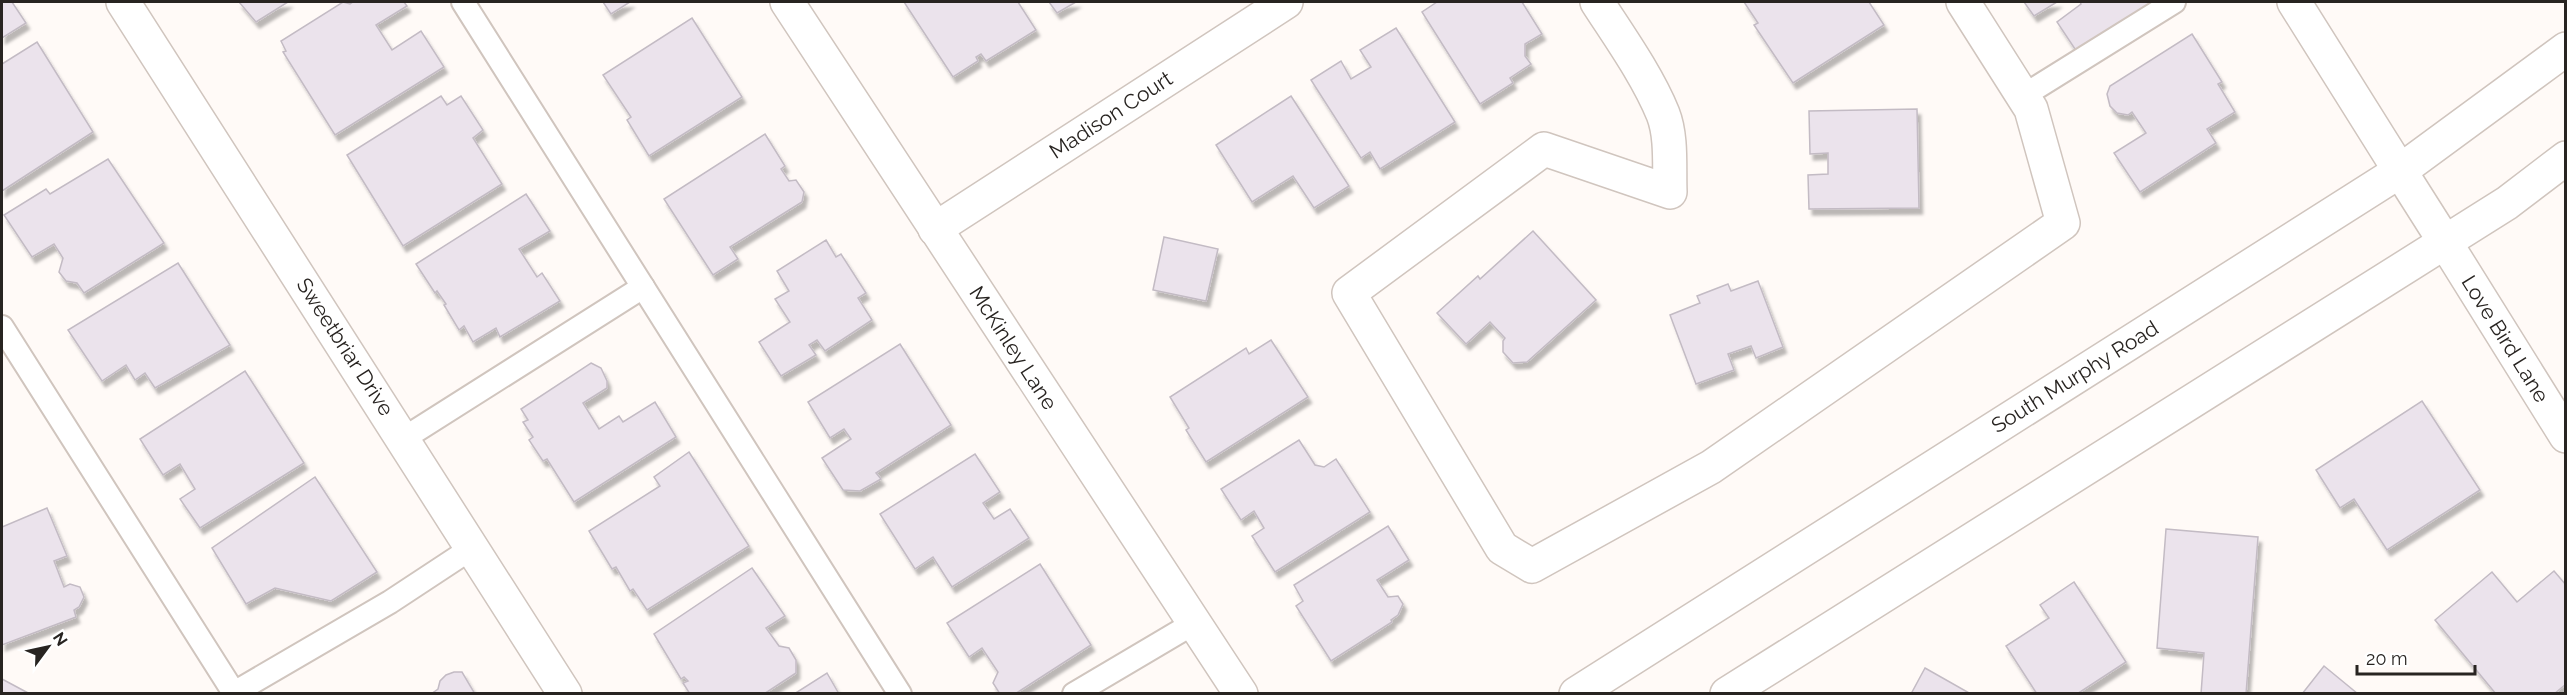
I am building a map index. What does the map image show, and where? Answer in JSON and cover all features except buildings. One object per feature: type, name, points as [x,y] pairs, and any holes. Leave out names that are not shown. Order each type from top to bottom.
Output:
[{"type":"street","name":"Sweetbriar Drive","points":[[123,2],[565,693]]},
{"type":"street","name":"McKinley Lane","points":[[787,2],[1241,693]]},
{"type":"street","name":"Madison Court","points":[[935,229],[1286,2]]},
{"type":"street","points":[[1597,2],[1627,48],[1663,114],[1668,135],[1670,192],[1544,149],[1349,293],[1502,548],[1532,566],[1711,467],[2063,223],[2031,109],[1963,2]]},
{"type":"street","name":"Love Bird Lane","points":[[2294,2],[2565,435]]},
{"type":"street","name":"South Murphy Road","points":[[1576,693],[2400,171],[2565,49]]},
{"type":"street","points":[[1727,693],[2507,203],[2565,158]]},
{"type":"lane","points":[[463,2],[900,693]]},
{"type":"lane","points":[[2023,96],[2174,2]]},
{"type":"lane","points":[[403,439],[643,287]]},
{"type":"lane","points":[[2,327],[234,693],[390,602],[472,548]]},
{"type":"lane","points":[[1074,693],[1194,623]]}]
